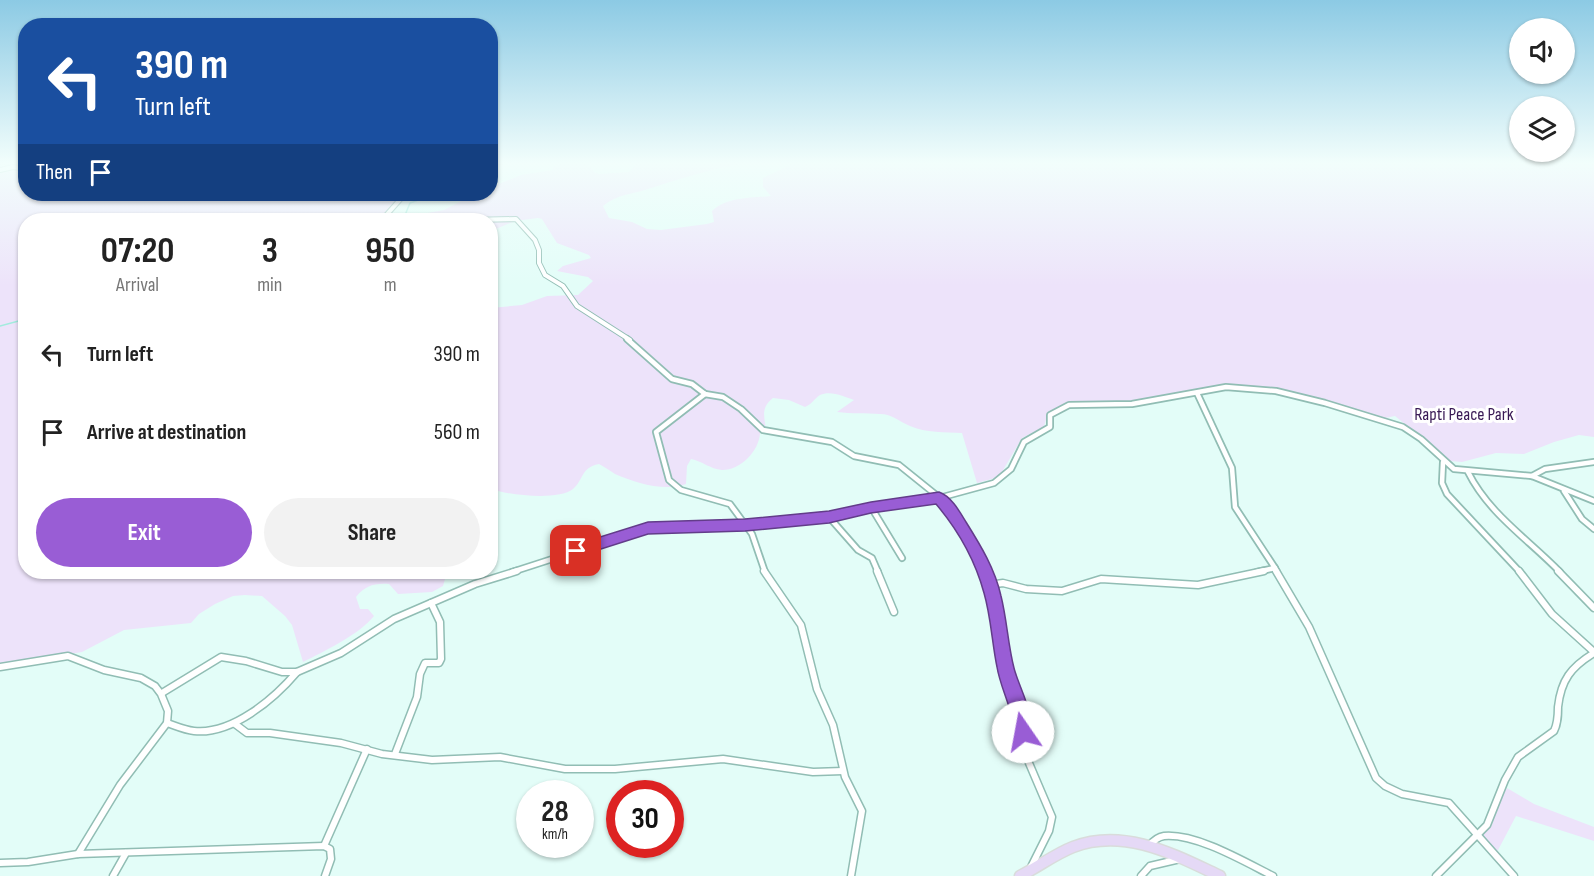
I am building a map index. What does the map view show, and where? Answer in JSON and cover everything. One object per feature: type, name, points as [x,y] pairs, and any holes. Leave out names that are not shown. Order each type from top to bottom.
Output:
[{"type":"main road","points":[[1024,874],[1080,845],[1099,840],[1132,841],[1149,846],[1220,876]]},
{"type":"street","points":[[498,218],[516,219],[534,240],[539,250],[539,263],[545,275],[563,286],[577,306],[634,343],[672,379],[692,384],[705,393],[723,397],[741,409],[763,430],[832,442],[854,456],[899,465],[951,510],[979,556],[989,585],[1006,668],[1020,713],[1026,756],[1052,817],[1049,831],[1024,874]]},
{"type":"street","points":[[498,576],[648,528],[745,525],[829,517],[871,507],[939,498],[1000,479],[1011,469],[1024,442],[1050,427],[1050,415],[1069,405],[1132,404],[1240,386],[1304,396],[1395,423],[1417,436],[1443,462],[1454,469],[1532,476],[1594,501]]},
{"type":"street","points":[[705,393],[656,432],[666,473],[669,480],[681,490],[725,501],[752,534],[765,573],[778,588],[801,625],[817,689],[832,725],[843,771],[862,811],[851,876]]},
{"type":"street","points":[[1197,393],[1232,468],[1235,507],[1275,568],[1309,627],[1376,778],[1384,787],[1410,797],[1434,797],[1449,803],[1514,876]]},
{"type":"street","points":[[1436,876],[1445,870],[1489,822],[1494,805],[1518,756],[1554,731],[1560,688],[1567,673],[1574,664],[1594,652],[1552,614],[1535,589],[1447,494],[1442,483],[1443,462]]},
{"type":"street","points":[[1532,476],[1545,469],[1594,462]]},
{"type":"street","points":[[1468,472],[1479,490],[1499,514],[1529,545],[1558,569],[1575,592],[1594,608]]},
{"type":"street","points":[[1564,490],[1582,519],[1594,529]]},
{"type":"street","points":[[871,507],[902,558]]},
{"type":"street","points":[[829,517],[858,550],[872,558],[894,612]]},
{"type":"street","points":[[989,585],[1003,583],[1026,589],[1062,591],[1101,579],[1198,585],[1275,568]]},
{"type":"street","points":[[167,723],[190,730],[210,731],[235,724],[271,697],[297,672],[341,653],[394,619],[489,579]]},
{"type":"street","points":[[395,754],[417,697],[422,667],[425,663],[439,663],[441,658],[440,625],[437,609],[431,603]]},
{"type":"street","points":[[0,667],[59,657],[78,658],[106,671],[136,676],[151,682],[162,693],[169,716],[167,723],[120,784],[78,854]]},
{"type":"street","points":[[162,693],[221,657],[246,661],[282,672],[297,672]]},
{"type":"street","points":[[235,724],[247,733],[270,733],[367,749],[382,754],[432,760],[500,757],[565,769],[615,770],[723,759],[813,772],[843,771]]},
{"type":"street","points":[[324,846],[367,749]]},
{"type":"street","points":[[1149,846],[1156,838],[1164,836],[1187,839],[1237,858],[1273,876]]},
{"type":"street","points":[[0,863],[24,863],[51,856],[78,854],[324,846],[330,849],[331,858],[325,876]]},
{"type":"street","points":[[113,876],[126,853]]},
{"type":"street","points":[[1141,876],[1150,866],[1182,859]]},
{"type":"green space","points":[[0,204],[394,204],[385,213],[18,213],[18,579],[445,579],[443,586],[432,592],[398,594],[389,584],[366,588],[356,597],[360,609],[368,609],[374,616],[351,636],[303,662],[292,625],[285,616],[262,596],[245,595],[233,596],[215,604],[199,614],[191,623],[124,630],[82,652],[0,666]]},
{"type":"green space","name":"Rapti Peace Park","points":[[456,204],[606,204],[603,206],[609,218],[632,222],[647,229],[661,230],[714,222],[712,211],[723,204],[1594,204],[1594,437],[1579,435],[1524,454],[1496,453],[1462,462],[1450,461],[1395,416],[1385,418],[1286,392],[1225,384],[1139,400],[1077,404],[1057,408],[1048,412],[1044,427],[1022,438],[999,477],[977,483],[962,433],[922,430],[884,414],[837,412],[854,400],[829,393],[820,395],[805,407],[789,400],[773,398],[765,408],[766,429],[760,433],[753,453],[748,458],[736,467],[722,470],[691,459],[687,466],[686,484],[669,487],[650,485],[615,474],[599,464],[588,468],[576,486],[566,493],[533,496],[499,491],[498,307],[522,305],[547,296],[578,295],[593,281],[588,277],[557,271],[563,266],[591,258],[589,255],[557,243],[542,219],[515,221],[498,228],[498,213],[427,213],[444,210]]},
{"type":"green space","points":[[1507,788],[1534,804],[1594,827],[1594,841],[1516,816],[1497,852],[1480,836],[1492,825],[1496,806]]},
{"type":"waterway","points":[[406,213],[410,204]]},
{"type":"waterway","points":[[0,326],[18,321]]},
{"type":"route","points":[[576,551],[648,528],[745,525],[800,520],[939,498],[945,502],[956,517],[979,556],[987,578],[993,595],[1006,668],[1020,713],[1023,732]]}]
